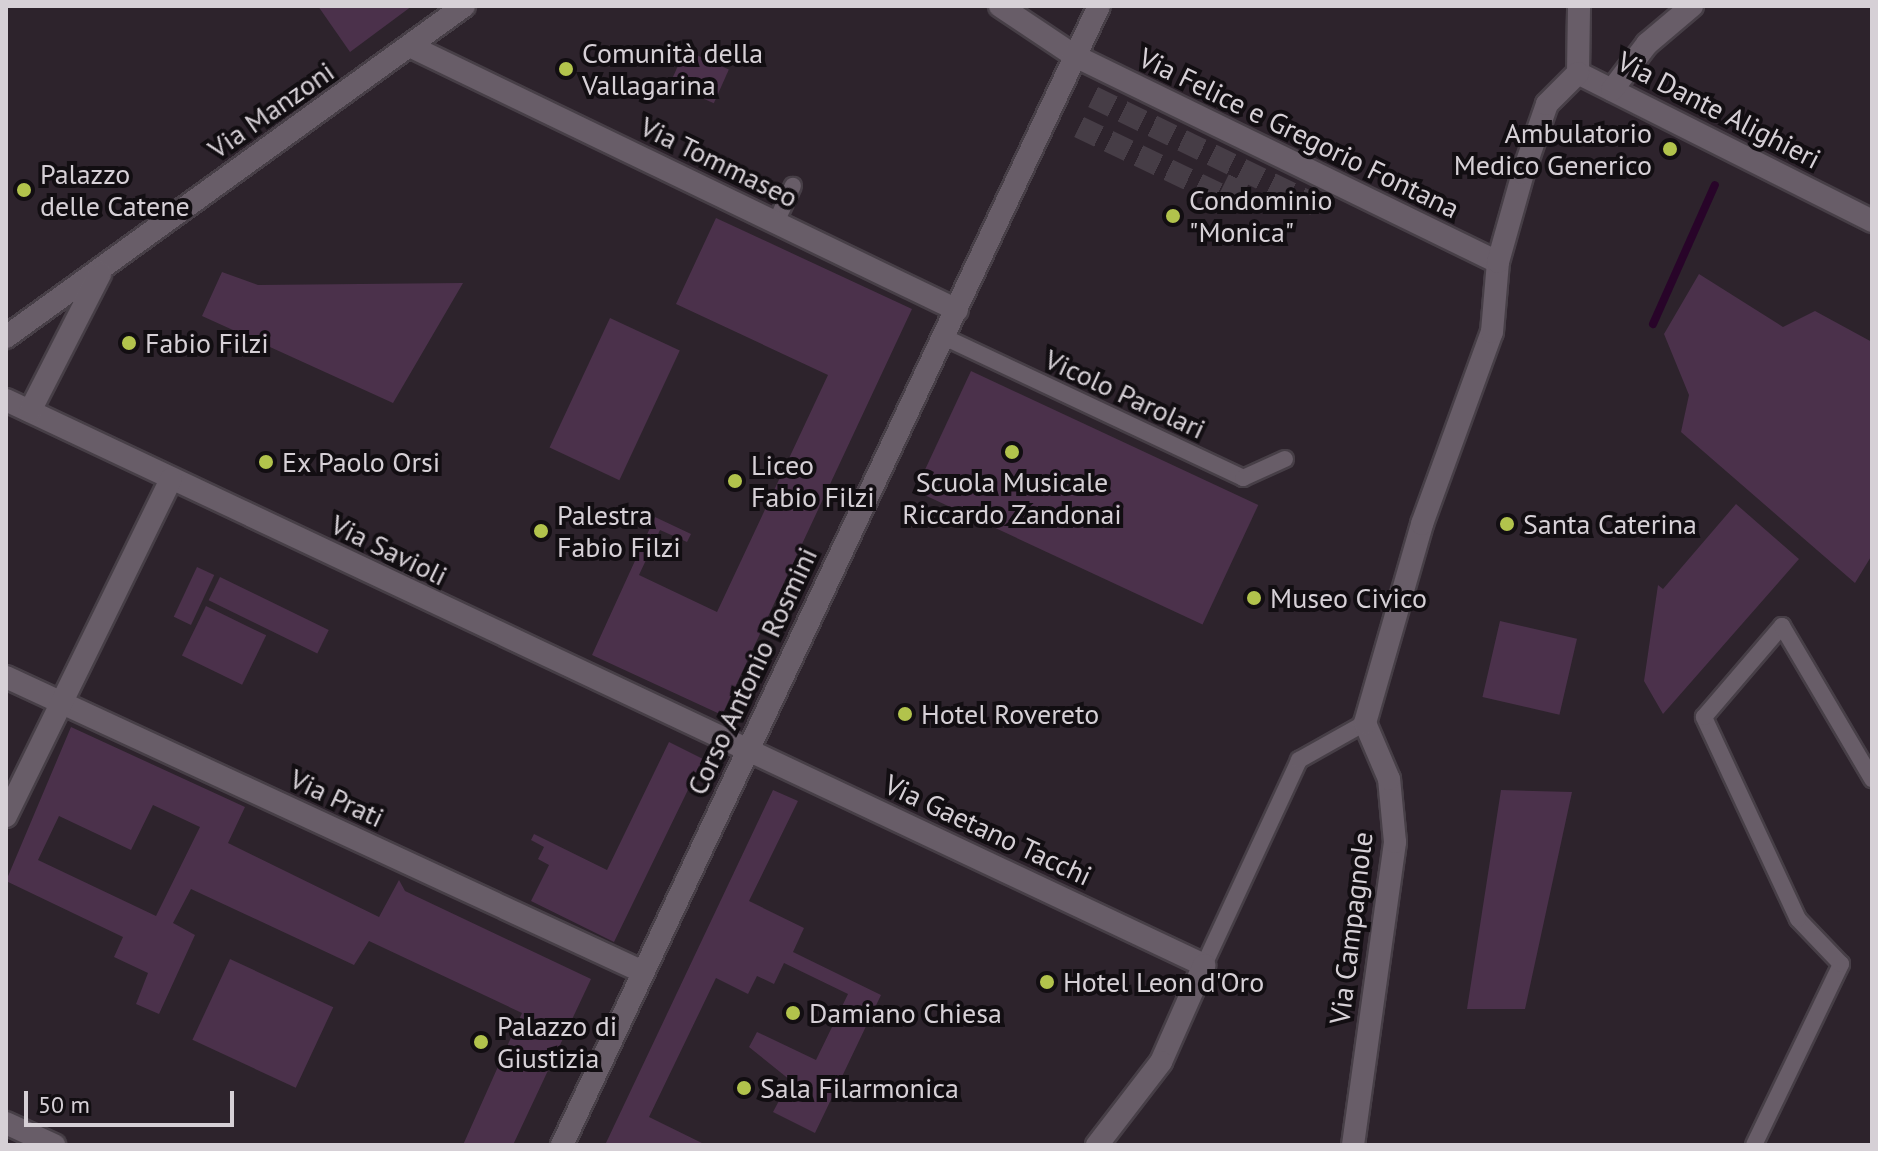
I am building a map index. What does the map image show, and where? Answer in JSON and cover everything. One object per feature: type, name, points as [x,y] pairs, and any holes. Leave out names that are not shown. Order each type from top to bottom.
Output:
[{"type":"street","name":"Via Manzoni","points":[[6,337],[109,260],[412,47],[464,6]]},
{"type":"street","name":"Via Felice e Gregorio Fontana","points":[[1000,6],[1075,56],[1498,262]]},
{"type":"street","name":"Corso Antonio Rosmini","points":[[562,1145],[1099,6]]},
{"type":"street","points":[[1578,73],[1579,6]]},
{"type":"street","points":[[1612,90],[1647,44],[1692,6]]},
{"type":"street","name":"Via Tommaseo","points":[[412,47],[957,310]]},
{"type":"street","name":"Via Dante Alighieri","points":[[1498,262],[1547,104],[1578,73],[1872,221]]},
{"type":"street","name":"Via Manzoni","points":[[30,411],[109,260]]},
{"type":"street","points":[[1365,723],[1418,537],[1492,332],[1498,262]]},
{"type":"street","name":"Via Savioli","points":[[6,400],[477,625],[623,686],[746,752]]},
{"type":"street","points":[[6,816],[171,479]]},
{"type":"street","name":"Via Prati","points":[[6,677],[643,972]]},
{"type":"street","name":"Via Campagnole","points":[[1353,1145],[1395,842],[1389,779],[1365,723]]},
{"type":"street","name":"Via Gaetano Tacchi","points":[[746,752],[1204,965]]},
{"type":"street","points":[[1097,1145],[1161,1062],[1204,965]]},
{"type":"street","points":[[6,1123],[54,1145]]},
{"type":"lane","points":[[776,222],[793,186]]},
{"type":"lane","name":"Vicolo Parolari","points":[[944,337],[1243,478],[1285,459]]},
{"type":"lane","points":[[1754,1145],[1841,964],[1798,919],[1704,717],[1782,626],[1872,779]]},
{"type":"lane","points":[[1204,965],[1299,760],[1365,723]]},
{"type":"shaded area","points":[[318,6],[412,6],[350,52]]},
{"type":"shaded area","points":[[685,50],[729,70],[714,103],[670,84]]},
{"type":"shaded area","points":[[716,218],[912,309],[722,715],[592,655],[655,517],[691,534],[687,542],[660,530],[639,575],[717,612],[828,375],[676,304]]},
{"type":"shaded area","points":[[222,272],[258,285],[463,283],[393,403],[202,316]]},
{"type":"shaded area","points":[[1699,274],[1783,327],[1815,311],[1872,342],[1872,555],[1855,583],[1681,432],[1689,395],[1664,334]]},
{"type":"shaded area","points":[[610,318],[680,351],[619,480],[550,448]]},
{"type":"shaded area","points":[[971,371],[1258,505],[1203,625],[915,491]]},
{"type":"shaded area","points":[[1736,504],[1799,559],[1663,714],[1644,681],[1658,585],[1663,589]]},
{"type":"shaded area","points":[[197,567],[214,575],[191,625],[174,617]]},
{"type":"shaded area","points":[[220,577],[329,630],[317,653],[209,600]]},
{"type":"shaded area","points":[[206,606],[266,635],[242,685],[182,655]]},
{"type":"shaded area","points":[[1500,621],[1577,639],[1559,715],[1482,697]]},
{"type":"shaded area","points":[[71,727],[245,807],[228,843],[379,917],[399,880],[405,891],[591,979],[513,1145],[463,1145],[522,1013],[369,941],[354,965],[191,889],[173,923],[195,935],[159,1014],[136,1004],[148,973],[114,957],[123,937],[6,881]],"holes":[[[153,805],[200,827],[156,916],[38,860],[59,816],[131,850]]]},
{"type":"shaded area","points":[[669,742],[703,759],[614,942],[531,901],[549,865],[538,859],[544,847],[531,840],[534,834],[607,870]]},
{"type":"shaded area","points":[[773,790],[798,801],[749,901],[804,928],[793,952],[881,995],[815,1133],[773,1112],[790,1080],[749,1047],[757,1032],[816,1060],[848,994],[784,963],[774,984],[757,976],[748,994],[716,978],[649,1117],[706,1145],[605,1145]]},
{"type":"shaded area","points":[[1501,790],[1572,792],[1525,1009],[1467,1009]]},
{"type":"shaded area","points":[[230,959],[333,1007],[296,1088],[192,1040]]},
{"type":"waterway","points":[[1653,324],[1715,185]]},
{"type":"tunnel","points":[[1093,97],[1315,205]]},
{"type":"tunnel","points":[[1079,127],[1229,199],[1243,170]]},
{"type":"place","name":"Comunità della Vallagarina","points":[[566,69]]},
{"type":"place","name":"Ambulatorio Medico Generico","points":[[1670,149]]},
{"type":"place","name":"Palazzo delle Catene","points":[[24,190]]},
{"type":"place","name":"Condominio \"Monica\"","points":[[1173,216]]},
{"type":"place","name":"Fabio Filzi","points":[[129,343]]},
{"type":"place","name":"Scuola Musicale Riccardo Zandonai","points":[[1012,452]]},
{"type":"place","name":"Ex Paolo Orsi","points":[[266,462]]},
{"type":"place","name":"Liceo Fabio Filzi","points":[[735,481]]},
{"type":"place","name":"Santa Caterina","points":[[1507,524]]},
{"type":"place","name":"Palestra Fabio Filzi","points":[[541,531]]},
{"type":"place","name":"Museo Civico","points":[[1254,598]]},
{"type":"place","name":"Hotel Rovereto","points":[[905,714]]},
{"type":"place","name":"Hotel Leon d'Oro","points":[[1047,982]]},
{"type":"place","name":"Damiano Chiesa","points":[[793,1013]]},
{"type":"place","name":"Palazzo di Giustizia","points":[[481,1042]]},
{"type":"place","name":"Sala Filarmonica","points":[[744,1088]]}]
